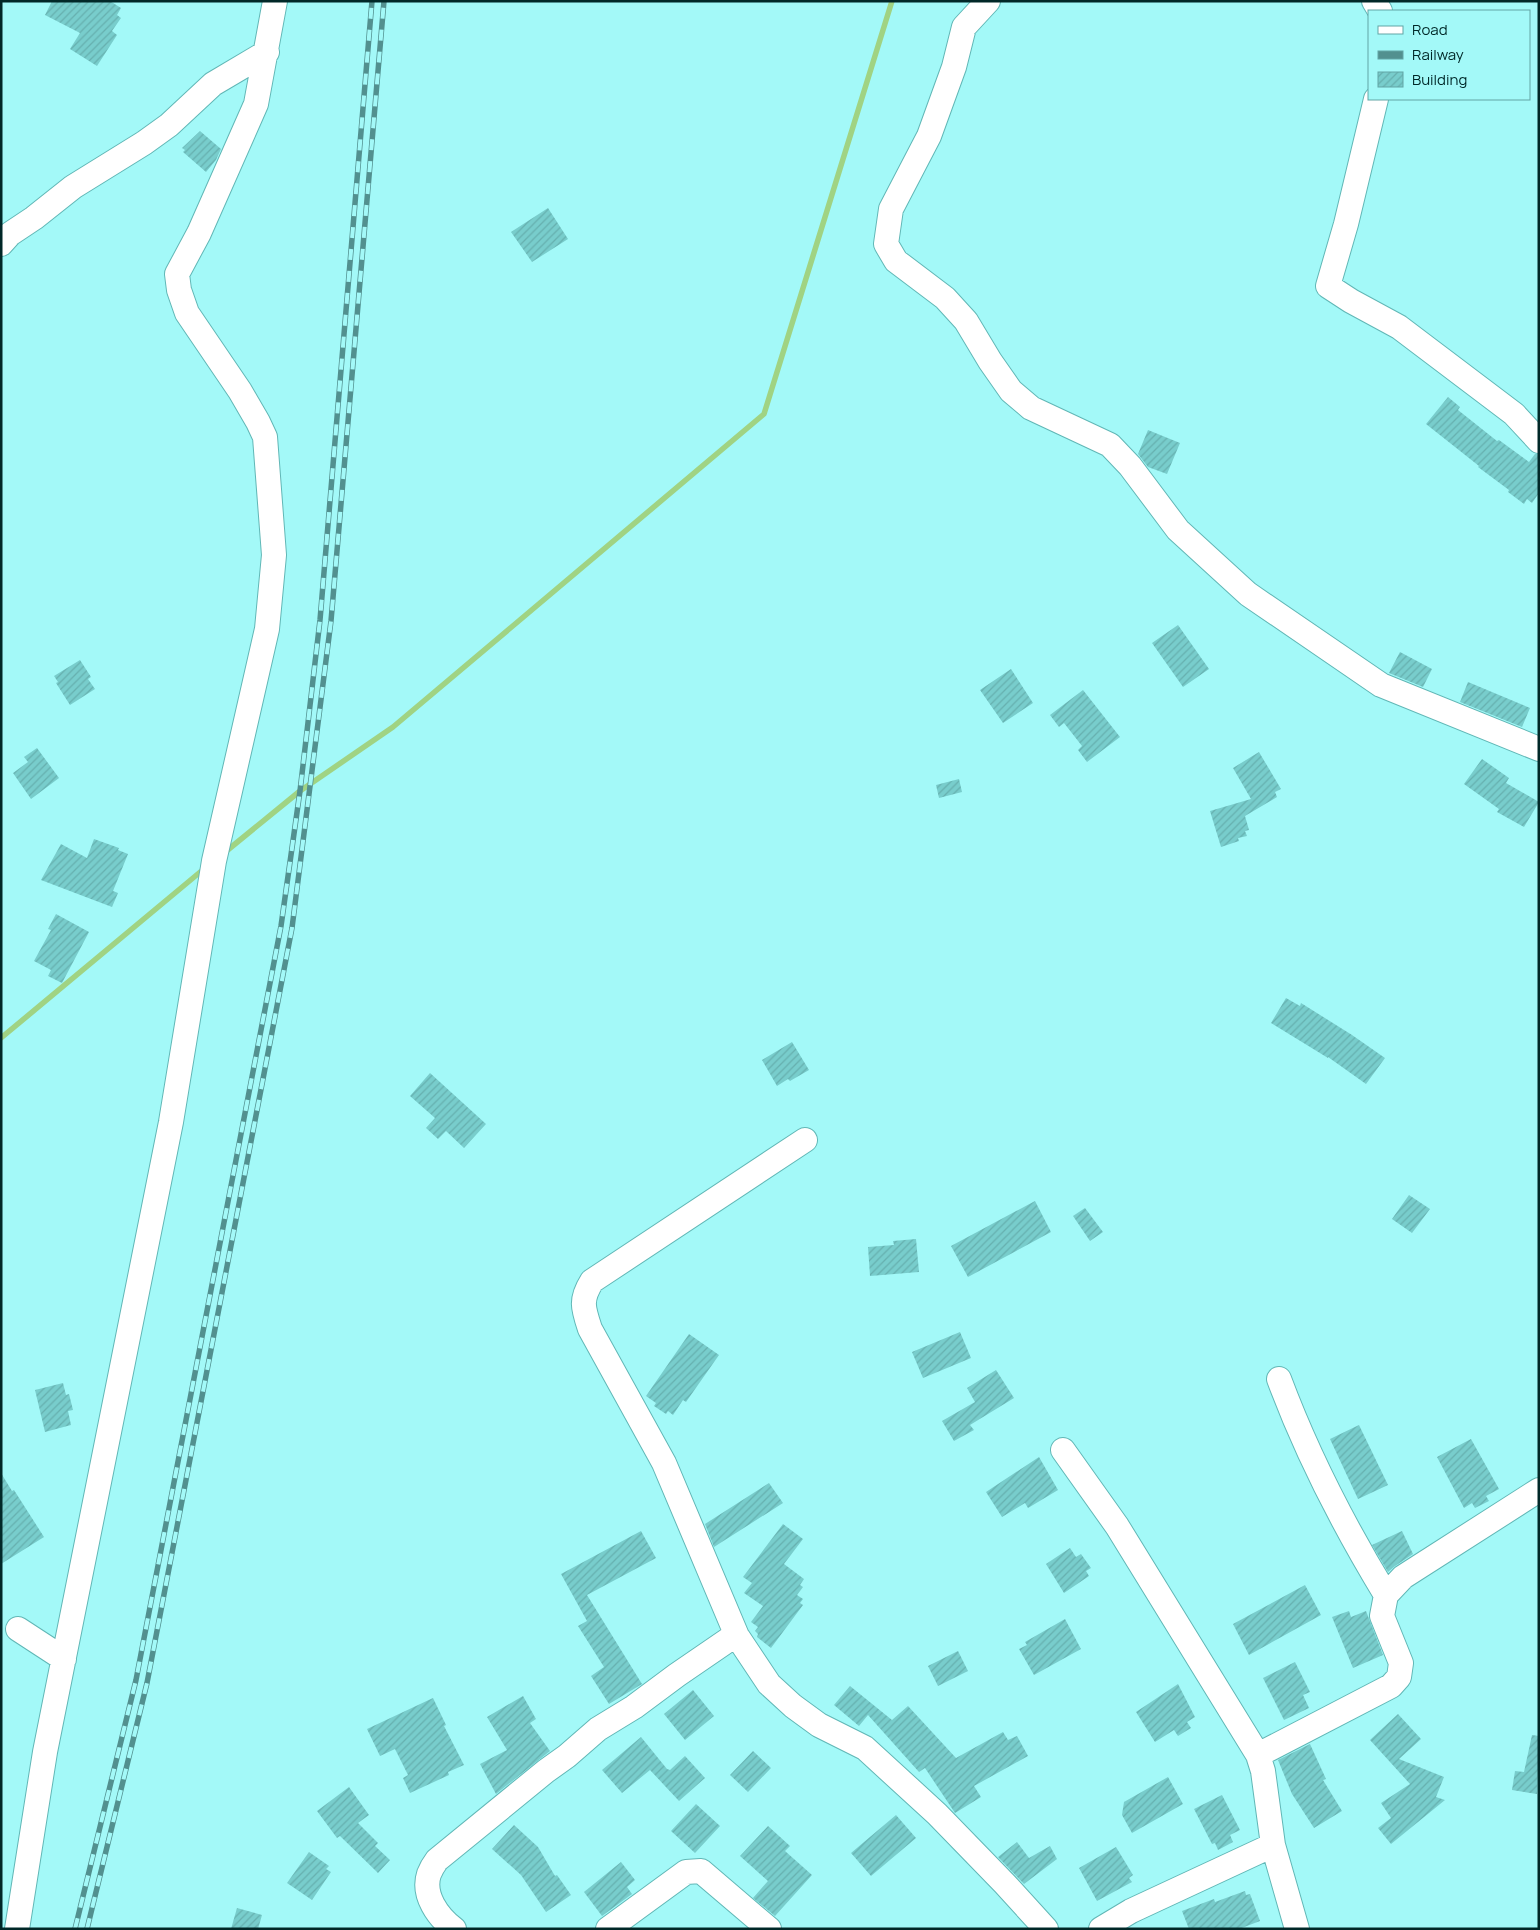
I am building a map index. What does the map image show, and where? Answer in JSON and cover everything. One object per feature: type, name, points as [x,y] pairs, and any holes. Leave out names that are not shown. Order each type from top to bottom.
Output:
[{"type":"street","points":[[17,1929],[45,1752],[172,1122],[214,862],[266,629],[274,555],[265,437],[240,391],[187,313],[179,290],[177,274],[200,233],[256,104],[275,1]]},
{"type":"street","points":[[988,1],[964,27],[954,67],[929,136],[891,209],[886,244],[896,261],[945,298],[966,321],[1011,391],[1031,408],[1110,445],[1130,466],[1178,530],[1248,594],[1381,684],[1539,749]]},
{"type":"street","points":[[1,244],[10,234],[34,218],[73,186],[144,143],[169,125],[214,84],[266,52]]},
{"type":"street","points":[[1376,100],[1346,224],[1328,286],[1399,327],[1514,414],[1539,440]]},
{"type":"street","points":[[805,1140],[592,1281],[584,1294],[583,1308],[590,1329],[664,1463],[737,1636],[769,1684],[793,1706],[819,1725],[866,1748],[944,1821],[1046,1929]]},
{"type":"street","points":[[1279,1378],[1296,1426],[1346,1527],[1386,1595]]},
{"type":"street","points":[[1064,1450],[1117,1526],[1258,1755],[1263,1771],[1273,1845],[1297,1929]]},
{"type":"street","points":[[1258,1755],[1391,1686],[1399,1677],[1401,1663],[1382,1616],[1386,1595],[1403,1576],[1539,1490]]},
{"type":"street","points":[[18,1630],[64,1659]]},
{"type":"street","points":[[454,1929],[444,1922],[432,1905],[428,1888],[429,1874],[437,1860],[598,1729],[634,1707],[677,1675],[737,1636]]},
{"type":"street","points":[[1101,1929],[1131,1911],[1273,1845]]},
{"type":"street","points":[[608,1929],[686,1872],[701,1871],[769,1929]]},
{"type":"building","points":[[52,1],[110,1],[121,8],[117,15],[121,18],[112,31],[117,35],[97,66],[70,49],[80,33],[45,15]]},
{"type":"building","points":[[200,131],[221,149],[216,160],[206,172],[183,152],[185,150],[182,148]]},
{"type":"building","points":[[548,208],[568,239],[532,262],[511,232]]},
{"type":"building","points":[[1448,397],[1460,407],[1458,410],[1497,441],[1499,440],[1529,462],[1535,454],[1539,454],[1539,493],[1532,503],[1527,499],[1524,504],[1426,424]]},
{"type":"building","points":[[1148,430],[1180,443],[1167,474],[1148,467],[1138,454]]},
{"type":"building","points":[[1178,625],[1209,669],[1183,687],[1152,643]]},
{"type":"building","points":[[1400,652],[1432,669],[1423,687],[1389,673]]},
{"type":"building","points":[[80,660],[91,677],[88,679],[95,689],[70,705],[56,683],[58,682],[54,676]]},
{"type":"building","points":[[1011,669],[1033,703],[1003,723],[980,690]]},
{"type":"building","points":[[1468,682],[1530,708],[1522,727],[1460,702]]},
{"type":"building","points":[[1083,690],[1120,737],[1087,762],[1078,750],[1082,746],[1064,723],[1059,727],[1050,715]]},
{"type":"building","points":[[37,748],[59,778],[31,799],[13,773],[28,762],[24,757]]},
{"type":"building","points":[[1259,752],[1281,789],[1275,792],[1277,797],[1245,816],[1249,830],[1245,831],[1247,836],[1238,838],[1239,841],[1221,847],[1210,811],[1251,799],[1233,768]]},
{"type":"building","points":[[1482,759],[1509,778],[1506,783],[1539,802],[1524,827],[1497,812],[1499,809],[1464,784]]},
{"type":"building","points":[[959,779],[962,792],[939,798],[936,785]]},
{"type":"building","points":[[94,839],[119,848],[118,850],[128,854],[113,891],[118,893],[112,907],[41,880],[61,844],[87,858]]},
{"type":"building","points":[[56,914],[89,932],[62,983],[48,976],[51,970],[34,961],[51,930],[48,929]]},
{"type":"building","points":[[1286,998],[1300,1006],[1301,1003],[1385,1058],[1366,1084],[1328,1057],[1271,1023]]},
{"type":"building","points":[[792,1042],[809,1070],[777,1086],[762,1060]]},
{"type":"building","points":[[430,1073],[486,1124],[464,1148],[446,1131],[438,1139],[426,1128],[435,1118],[410,1096]]},
{"type":"building","points":[[1409,1195],[1430,1209],[1412,1233],[1392,1219]]},
{"type":"building","points":[[1035,1201],[1051,1232],[968,1277],[951,1246]]},
{"type":"building","points":[[1085,1208],[1103,1232],[1090,1241],[1073,1216]]},
{"type":"building","points":[[916,1239],[919,1272],[870,1276],[868,1247],[894,1245],[893,1241]]},
{"type":"building","points":[[960,1332],[971,1358],[923,1378],[912,1352]]},
{"type":"building","points":[[689,1334],[719,1355],[686,1402],[683,1400],[673,1415],[668,1411],[666,1414],[654,1406],[656,1403],[646,1396]]},
{"type":"building","points":[[996,1370],[1014,1398],[970,1425],[974,1430],[954,1441],[942,1421],[975,1402],[967,1388]]},
{"type":"building","points":[[63,1383],[66,1395],[69,1394],[73,1410],[68,1411],[71,1425],[45,1432],[35,1390]]},
{"type":"building","points":[[1359,1425],[1388,1485],[1358,1499],[1330,1439]]},
{"type":"building","points":[[1471,1439],[1499,1489],[1486,1496],[1489,1501],[1475,1508],[1472,1503],[1464,1508],[1437,1457]]},
{"type":"building","points":[[1039,1457],[1058,1490],[1028,1508],[1025,1503],[1002,1517],[986,1492]]},
{"type":"building","points":[[1,1473],[44,1537],[1,1564]]},
{"type":"building","points":[[769,1483],[783,1503],[714,1547],[705,1524]]},
{"type":"building","points":[[783,1524],[803,1539],[784,1564],[804,1579],[800,1585],[803,1587],[797,1595],[803,1599],[800,1603],[803,1605],[771,1648],[757,1637],[758,1634],[755,1631],[758,1627],[751,1622],[763,1606],[744,1593],[752,1583],[743,1577]]},
{"type":"building","points":[[641,1531],[656,1558],[587,1595],[642,1684],[609,1704],[591,1676],[604,1667],[578,1626],[587,1621],[561,1574]]},
{"type":"building","points":[[1402,1531],[1413,1554],[1388,1572],[1372,1545]]},
{"type":"building","points":[[1070,1548],[1076,1557],[1081,1554],[1091,1568],[1086,1571],[1089,1576],[1064,1593],[1046,1564]]},
{"type":"building","points":[[1305,1585],[1321,1615],[1249,1655],[1233,1624]]},
{"type":"building","points":[[1349,1611],[1351,1617],[1366,1611],[1383,1655],[1353,1668],[1332,1617]]},
{"type":"building","points":[[1065,1619],[1081,1649],[1034,1675],[1019,1649],[1027,1645],[1025,1642]]},
{"type":"building","points":[[958,1651],[968,1671],[938,1686],[928,1666]]},
{"type":"building","points":[[1295,1662],[1310,1692],[1303,1695],[1309,1708],[1284,1720],[1263,1678]]},
{"type":"building","points":[[1178,1684],[1195,1717],[1187,1722],[1191,1728],[1178,1736],[1174,1730],[1155,1742],[1136,1712]]},
{"type":"building","points":[[850,1686],[892,1720],[908,1706],[956,1758],[1003,1732],[1008,1740],[1017,1736],[1028,1756],[974,1786],[981,1797],[955,1813],[925,1768],[919,1772],[868,1715],[859,1726],[834,1705]]},
{"type":"building","points":[[693,1690],[714,1716],[685,1740],[664,1714]]},
{"type":"building","points":[[523,1696],[536,1719],[530,1723],[550,1751],[496,1794],[480,1764],[507,1750],[487,1717]]},
{"type":"building","points":[[433,1698],[446,1725],[444,1726],[464,1765],[448,1772],[449,1775],[410,1793],[403,1778],[408,1775],[395,1749],[380,1756],[367,1729]]},
{"type":"building","points":[[1398,1714],[1421,1739],[1399,1759],[1444,1777],[1436,1797],[1445,1800],[1391,1844],[1378,1828],[1391,1818],[1381,1803],[1410,1784],[1370,1740]]},
{"type":"building","points":[[1532,1735],[1539,1736],[1537,1794],[1512,1790],[1515,1771],[1524,1772]]},
{"type":"building","points":[[641,1737],[667,1769],[670,1770],[685,1756],[705,1778],[679,1801],[650,1770],[622,1793],[602,1770]]},
{"type":"building","points":[[1310,1744],[1326,1779],[1323,1780],[1342,1811],[1314,1828],[1292,1794],[1278,1760]]},
{"type":"building","points":[[753,1751],[771,1768],[748,1792],[730,1775]]},
{"type":"building","points":[[1168,1777],[1183,1804],[1132,1833],[1122,1815],[1124,1802]]},
{"type":"building","points":[[349,1787],[369,1815],[358,1823],[378,1843],[375,1846],[390,1860],[378,1873],[340,1836],[337,1838],[317,1811]]},
{"type":"building","points":[[1222,1795],[1240,1830],[1230,1835],[1233,1842],[1218,1850],[1215,1843],[1212,1844],[1194,1809]]},
{"type":"building","points":[[696,1804],[720,1826],[695,1853],[671,1831]]},
{"type":"building","points":[[896,1815],[916,1838],[871,1876],[851,1853]]},
{"type":"building","points":[[514,1825],[538,1847],[555,1876],[557,1875],[571,1895],[546,1912],[521,1875],[492,1849]]},
{"type":"building","points":[[768,1826],[790,1846],[785,1851],[812,1875],[775,1916],[753,1898],[768,1881],[740,1856]]},
{"type":"building","points":[[1017,1842],[1029,1858],[1050,1846],[1057,1859],[1024,1884],[998,1857]]},
{"type":"building","points":[[1116,1847],[1133,1875],[1129,1878],[1132,1882],[1097,1901],[1079,1868]]},
{"type":"building","points":[[309,1852],[329,1866],[326,1869],[331,1872],[312,1900],[287,1883]]},
{"type":"building","points":[[621,1862],[635,1880],[627,1887],[632,1894],[602,1916],[584,1892]]},
{"type":"building","points":[[1245,1891],[1246,1895],[1250,1894],[1260,1921],[1239,1929],[1189,1929],[1182,1911],[1214,1899],[1215,1902]]},
{"type":"building","points":[[237,1908],[262,1915],[258,1929],[231,1929]]},
{"type":"waterway","points":[[224,853],[300,791],[393,727],[764,414],[892,1]]},
{"type":"waterway","points":[[1,1038],[205,868]]},
{"type":"railway","points":[[75,1929],[136,1680],[281,926],[300,791],[320,620],[372,1]]},
{"type":"railway","points":[[87,1929],[147,1683],[292,928],[331,621],[384,1]]}]
